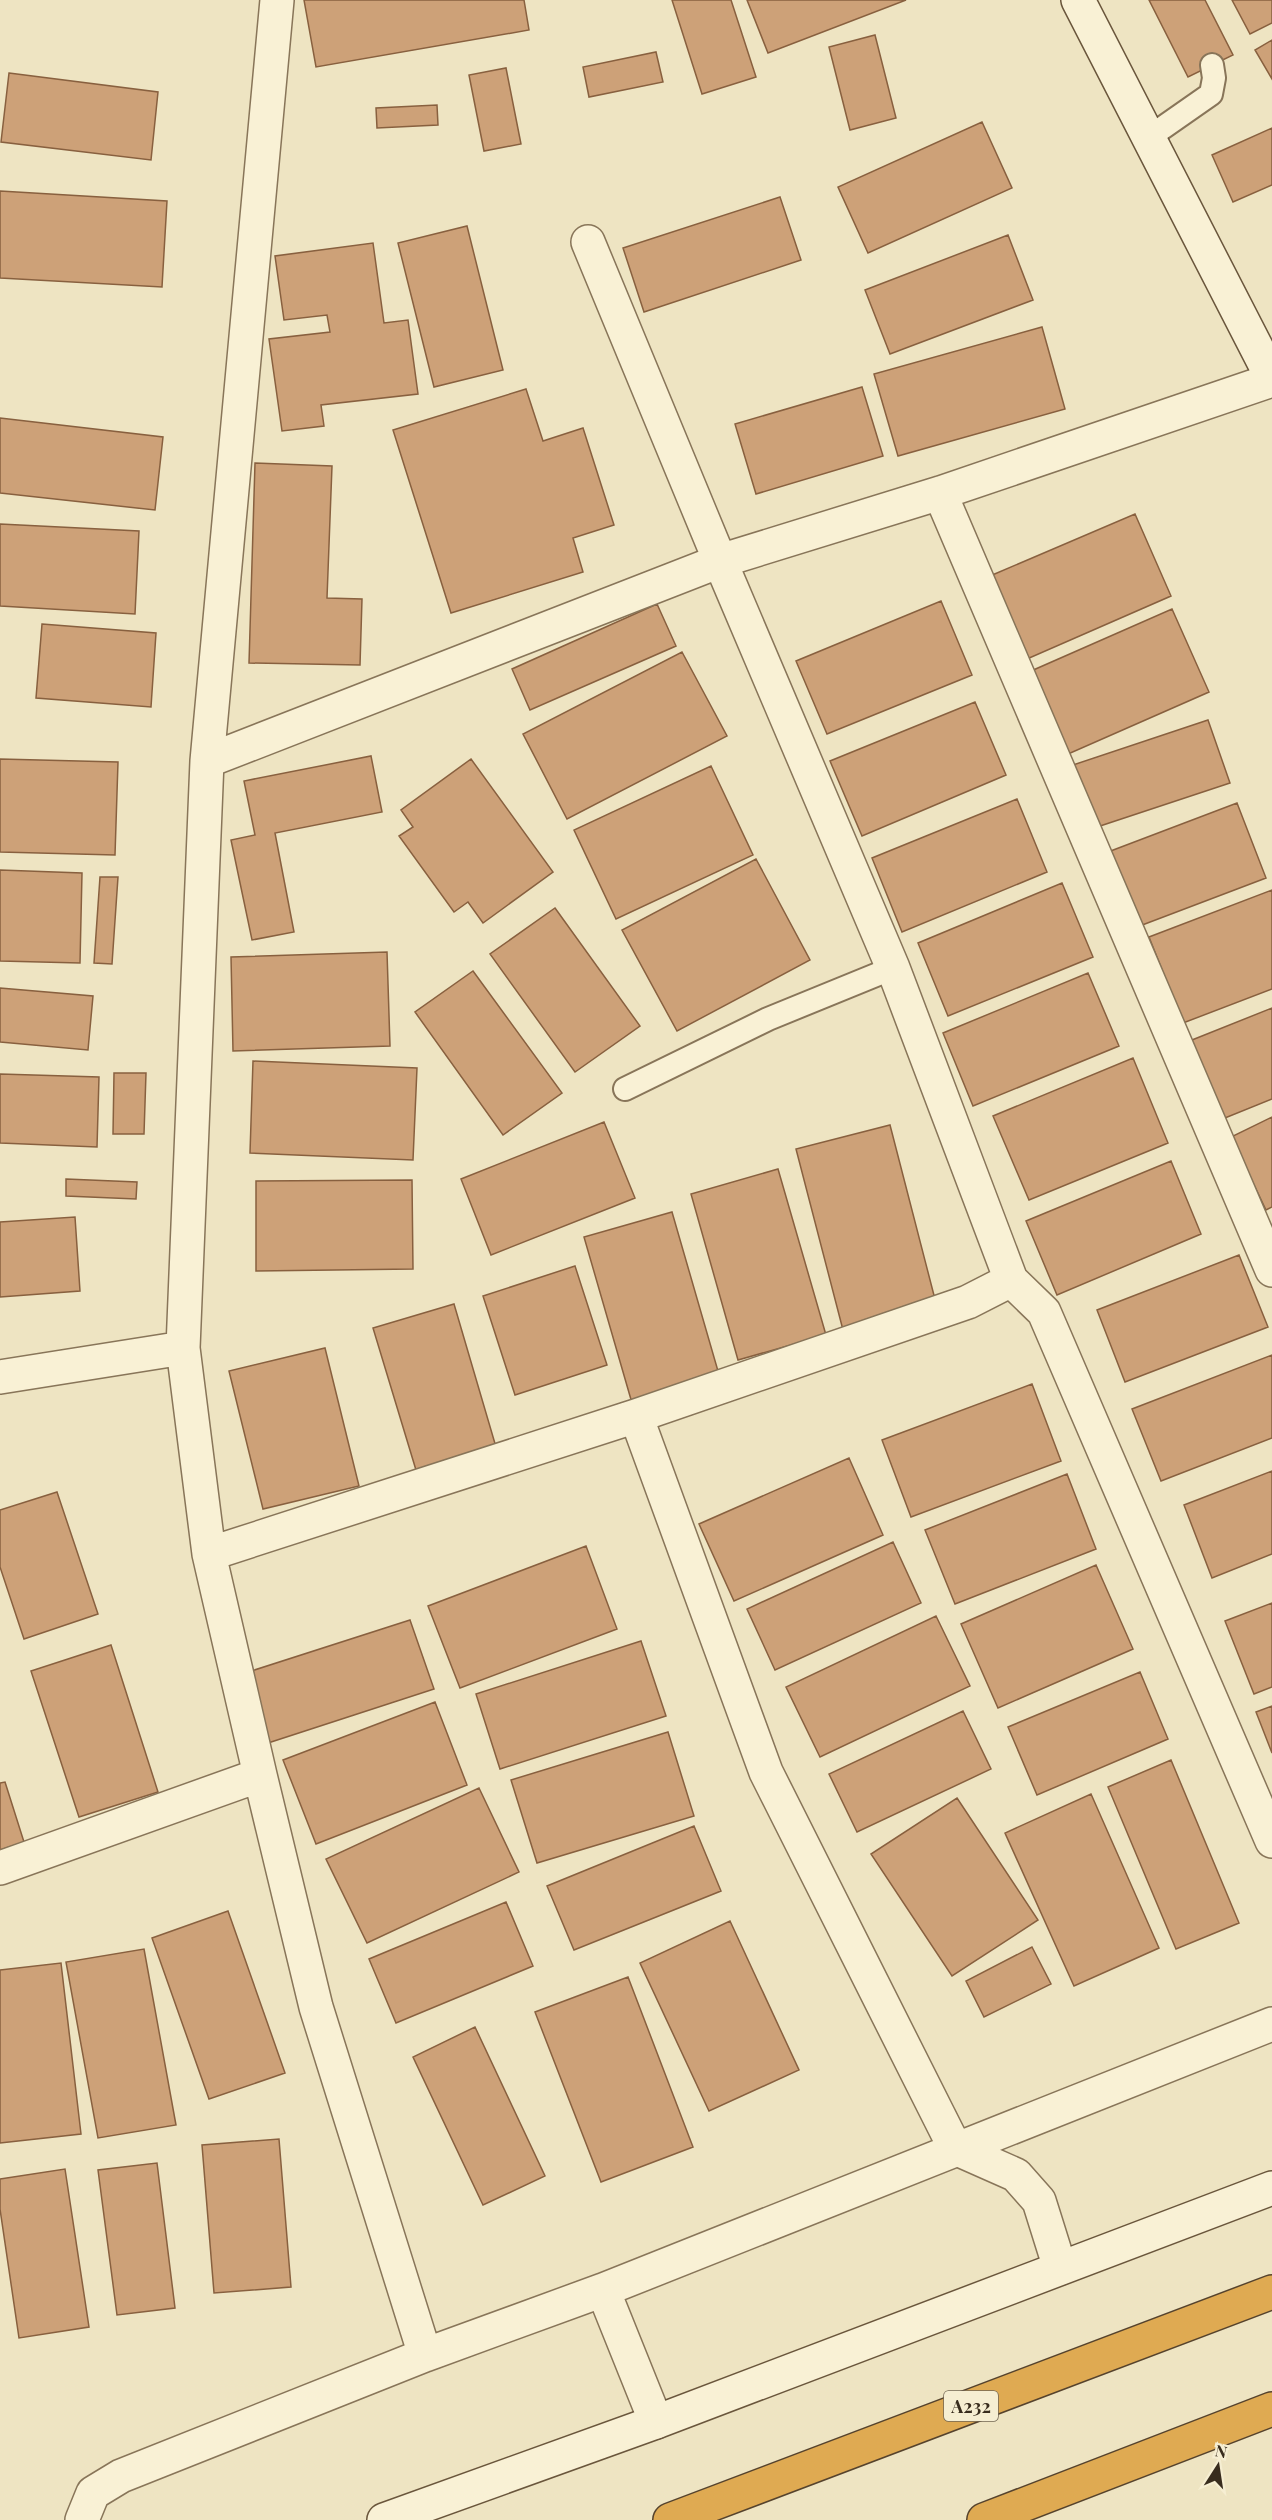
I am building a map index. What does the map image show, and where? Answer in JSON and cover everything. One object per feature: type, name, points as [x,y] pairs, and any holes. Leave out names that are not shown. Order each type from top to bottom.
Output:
[{"type":"highway","points":[[1262,2296],[1272,2269]]},
{"type":"highway","name":"A232","points":[[670,2520],[1262,2296]]},
{"type":"highway","points":[[984,2520],[1272,2409]]},
{"type":"street","points":[[277,0],[207,760],[183,1348],[209,1554],[260,1775],[316,2007],[425,2355]]},
{"type":"street","points":[[207,760],[720,561],[940,493],[1272,379],[1078,0]]},
{"type":"street","points":[[588,242],[720,561],[893,968],[1011,1280],[1044,1312],[1272,1841]]},
{"type":"street","points":[[940,493],[1272,1270]]},
{"type":"street","points":[[209,1554],[636,1416],[968,1302],[1011,1280]]},
{"type":"street","points":[[0,1377],[183,1348]]},
{"type":"street","points":[[636,1416],[766,1772],[955,2148],[1016,2175],[1039,2201],[1060,2268]]},
{"type":"street","points":[[0,1868],[260,1775]]},
{"type":"street","points":[[82,2520],[93,2493],[121,2476],[425,2355],[603,2290],[955,2148],[1272,2024]]},
{"type":"street","points":[[384,2520],[656,2422],[1272,2188]]},
{"type":"street","points":[[603,2290],[656,2422]]},
{"type":"lane","points":[[1148,138],[1211,94],[1214,78],[1212,66]]},
{"type":"lane","points":[[625,1089],[768,1018],[893,968]]},
{"type":"building","points":[[304,0],[524,0],[529,30],[316,67]]},
{"type":"building","points":[[672,0],[731,0],[756,77],[702,94]]},
{"type":"building","points":[[747,0],[906,0],[768,53]]},
{"type":"building","points":[[1149,0],[1205,0],[1233,55],[1188,77]]},
{"type":"building","points":[[1232,0],[1272,0],[1272,23],[1250,34]]},
{"type":"building","points":[[875,35],[896,118],[850,130],[829,47]]},
{"type":"building","points":[[1272,40],[1272,79],[1255,50]]},
{"type":"building","points":[[656,52],[663,82],[589,97],[583,67]]},
{"type":"building","points":[[506,68],[521,144],[484,151],[469,75]]},
{"type":"building","points":[[9,73],[158,92],[151,160],[1,142]]},
{"type":"building","points":[[437,105],[438,125],[377,128],[376,108]]},
{"type":"building","points":[[982,122],[1012,188],[868,253],[838,187]]},
{"type":"building","points":[[1272,128],[1272,185],[1233,202],[1212,155]]},
{"type":"building","points":[[0,191],[167,201],[162,287],[0,278]]},
{"type":"building","points":[[780,197],[801,260],[644,312],[623,248]]},
{"type":"building","points":[[467,226],[503,370],[434,387],[398,243]]},
{"type":"building","points":[[1008,235],[1033,300],[890,354],[865,290]]},
{"type":"building","points":[[373,243],[384,323],[408,320],[418,394],[321,405],[324,426],[282,431],[269,339],[330,332],[327,315],[284,320],[275,256]]},
{"type":"building","points":[[1042,327],[1065,409],[898,456],[874,374]]},
{"type":"building","points":[[862,387],[883,456],[756,494],[735,424]]},
{"type":"building","points":[[526,389],[543,441],[583,428],[614,525],[573,538],[583,572],[451,613],[393,430]]},
{"type":"building","points":[[0,418],[163,437],[155,510],[0,493]]},
{"type":"building","points":[[255,463],[332,466],[327,598],[362,599],[360,665],[249,663]]},
{"type":"building","points":[[1135,514],[1171,596],[1027,659],[990,576]]},
{"type":"building","points":[[0,524],[139,531],[135,614],[0,606]]},
{"type":"building","points":[[941,601],[972,675],[827,734],[796,661]]},
{"type":"building","points":[[657,604],[676,646],[530,710],[512,669]]},
{"type":"building","points":[[1172,609],[1209,692],[1059,758],[1022,675]]},
{"type":"building","points":[[42,624],[156,633],[151,707],[36,698]]},
{"type":"building","points":[[682,652],[727,736],[567,819],[523,734]]},
{"type":"building","points":[[975,702],[1006,775],[862,836],[830,761]]},
{"type":"building","points":[[1208,720],[1230,783],[1091,829],[1070,766]]},
{"type":"building","points":[[371,756],[382,812],[275,833],[294,932],[252,940],[231,840],[255,835],[244,781]]},
{"type":"building","points":[[0,759],[118,762],[115,855],[0,852]]},
{"type":"building","points":[[471,759],[553,872],[483,923],[468,902],[454,912],[399,836],[413,827],[401,810]]},
{"type":"building","points":[[711,766],[753,855],[616,919],[574,830]]},
{"type":"building","points":[[1017,799],[1047,872],[902,932],[872,858]]},
{"type":"building","points":[[1237,803],[1266,878],[1137,927],[1108,852]]},
{"type":"building","points":[[756,859],[810,960],[677,1031],[622,930]]},
{"type":"building","points":[[0,870],[82,873],[80,963],[0,961]]},
{"type":"building","points":[[100,877],[118,877],[112,964],[94,963]]},
{"type":"building","points":[[1062,883],[1093,957],[948,1016],[918,943]]},
{"type":"building","points":[[1272,890],[1272,989],[1183,1023],[1149,937]]},
{"type":"building","points":[[555,908],[640,1026],[575,1072],[490,954]]},
{"type":"building","points":[[387,952],[390,1046],[233,1051],[231,957]]},
{"type":"building","points":[[473,971],[562,1093],[503,1135],[415,1012]]},
{"type":"building","points":[[1088,973],[1119,1046],[973,1106],[943,1033]]},
{"type":"building","points":[[0,988],[93,996],[88,1050],[0,1042]]},
{"type":"building","points":[[1272,1008],[1272,1099],[1220,1120],[1187,1042]]},
{"type":"building","points":[[1133,1058],[1168,1143],[1029,1200],[993,1116]]},
{"type":"building","points":[[253,1061],[417,1068],[413,1160],[250,1153]]},
{"type":"building","points":[[114,1073],[146,1073],[144,1134],[113,1134]]},
{"type":"building","points":[[0,1074],[99,1077],[97,1147],[0,1143]]},
{"type":"building","points":[[1272,1117],[1272,1207],[1266,1210],[1231,1137]]},
{"type":"building","points":[[604,1122],[635,1198],[491,1255],[461,1179]]},
{"type":"building","points":[[890,1125],[937,1307],[843,1330],[796,1149]]},
{"type":"building","points":[[1171,1161],[1201,1234],[1057,1295],[1026,1221]]},
{"type":"building","points":[[778,1169],[826,1335],[738,1360],[691,1194]]},
{"type":"building","points":[[66,1179],[137,1182],[136,1199],[66,1196]]},
{"type":"building","points":[[412,1180],[413,1269],[256,1271],[256,1181]]},
{"type":"building","points":[[672,1212],[720,1378],[632,1403],[584,1237]]},
{"type":"building","points":[[75,1217],[80,1291],[0,1297],[0,1222]]},
{"type":"building","points":[[1239,1255],[1268,1327],[1125,1382],[1097,1310]]},
{"type":"building","points":[[575,1266],[607,1365],[515,1395],[483,1296]]},
{"type":"building","points":[[454,1304],[496,1447],[416,1470],[373,1328]]},
{"type":"building","points":[[325,1348],[359,1486],[263,1509],[229,1371]]},
{"type":"building","points":[[1272,1355],[1272,1438],[1161,1481],[1132,1409]]},
{"type":"building","points":[[1032,1384],[1061,1461],[911,1517],[882,1440]]},
{"type":"building","points":[[849,1458],[883,1535],[734,1601],[699,1524]]},
{"type":"building","points":[[1272,1471],[1272,1554],[1212,1578],[1184,1505]]},
{"type":"building","points":[[1067,1474],[1096,1549],[955,1604],[925,1530]]},
{"type":"building","points":[[57,1492],[98,1614],[24,1639],[0,1567],[0,1510]]},
{"type":"building","points":[[893,1542],[921,1603],[775,1670],[747,1609]]},
{"type":"building","points":[[586,1546],[617,1629],[460,1688],[428,1606]]},
{"type":"building","points":[[1096,1565],[1133,1649],[998,1708],[961,1624]]},
{"type":"building","points":[[1272,1603],[1272,1687],[1254,1694],[1225,1621]]},
{"type":"building","points":[[936,1616],[970,1686],[820,1757],[786,1687]]},
{"type":"building","points":[[410,1620],[434,1689],[268,1743],[245,1673]]},
{"type":"building","points":[[641,1641],[666,1716],[500,1769],[476,1694]]},
{"type":"building","points":[[111,1645],[158,1792],[79,1817],[31,1671]]},
{"type":"building","points":[[1140,1672],[1168,1739],[1037,1795],[1008,1727]]},
{"type":"building","points":[[435,1702],[467,1785],[316,1844],[283,1760]]},
{"type":"building","points":[[1272,1706],[1272,1753],[1256,1712]]},
{"type":"building","points":[[963,1711],[991,1769],[857,1832],[829,1774]]},
{"type":"building","points":[[668,1732],[694,1816],[537,1863],[511,1780]]},
{"type":"building","points":[[1171,1760],[1239,1923],[1176,1949],[1108,1787]]},
{"type":"building","points":[[5,1782],[24,1842],[0,1850],[0,1783]]},
{"type":"building","points":[[479,1788],[519,1872],[367,1943],[326,1859]]},
{"type":"building","points":[[1091,1794],[1159,1948],[1074,1986],[1005,1833]]},
{"type":"building","points":[[957,1798],[1038,1920],[952,1976],[871,1854]]},
{"type":"building","points":[[694,1826],[721,1891],[574,1950],[547,1886]]},
{"type":"building","points":[[506,1902],[533,1966],[396,2023],[369,1959]]},
{"type":"building","points":[[228,1911],[285,2073],[209,2099],[152,1938]]},
{"type":"building","points":[[730,1921],[799,2070],[709,2111],[640,1963]]},
{"type":"building","points":[[1032,1947],[1051,1984],[984,2017],[966,1981]]},
{"type":"building","points":[[144,1949],[176,2125],[98,2138],[66,1962]]},
{"type":"building","points":[[61,1963],[81,2134],[0,2143],[0,1970]]},
{"type":"building","points":[[628,1977],[693,2147],[601,2182],[535,2012]]},
{"type":"building","points":[[475,2027],[545,2176],[483,2205],[413,2057]]},
{"type":"building","points":[[279,2139],[291,2287],[214,2293],[202,2145]]},
{"type":"building","points":[[157,2163],[175,2308],[117,2315],[98,2170]]},
{"type":"building","points":[[65,2169],[89,2327],[19,2338],[0,2209],[0,2179]]}]
